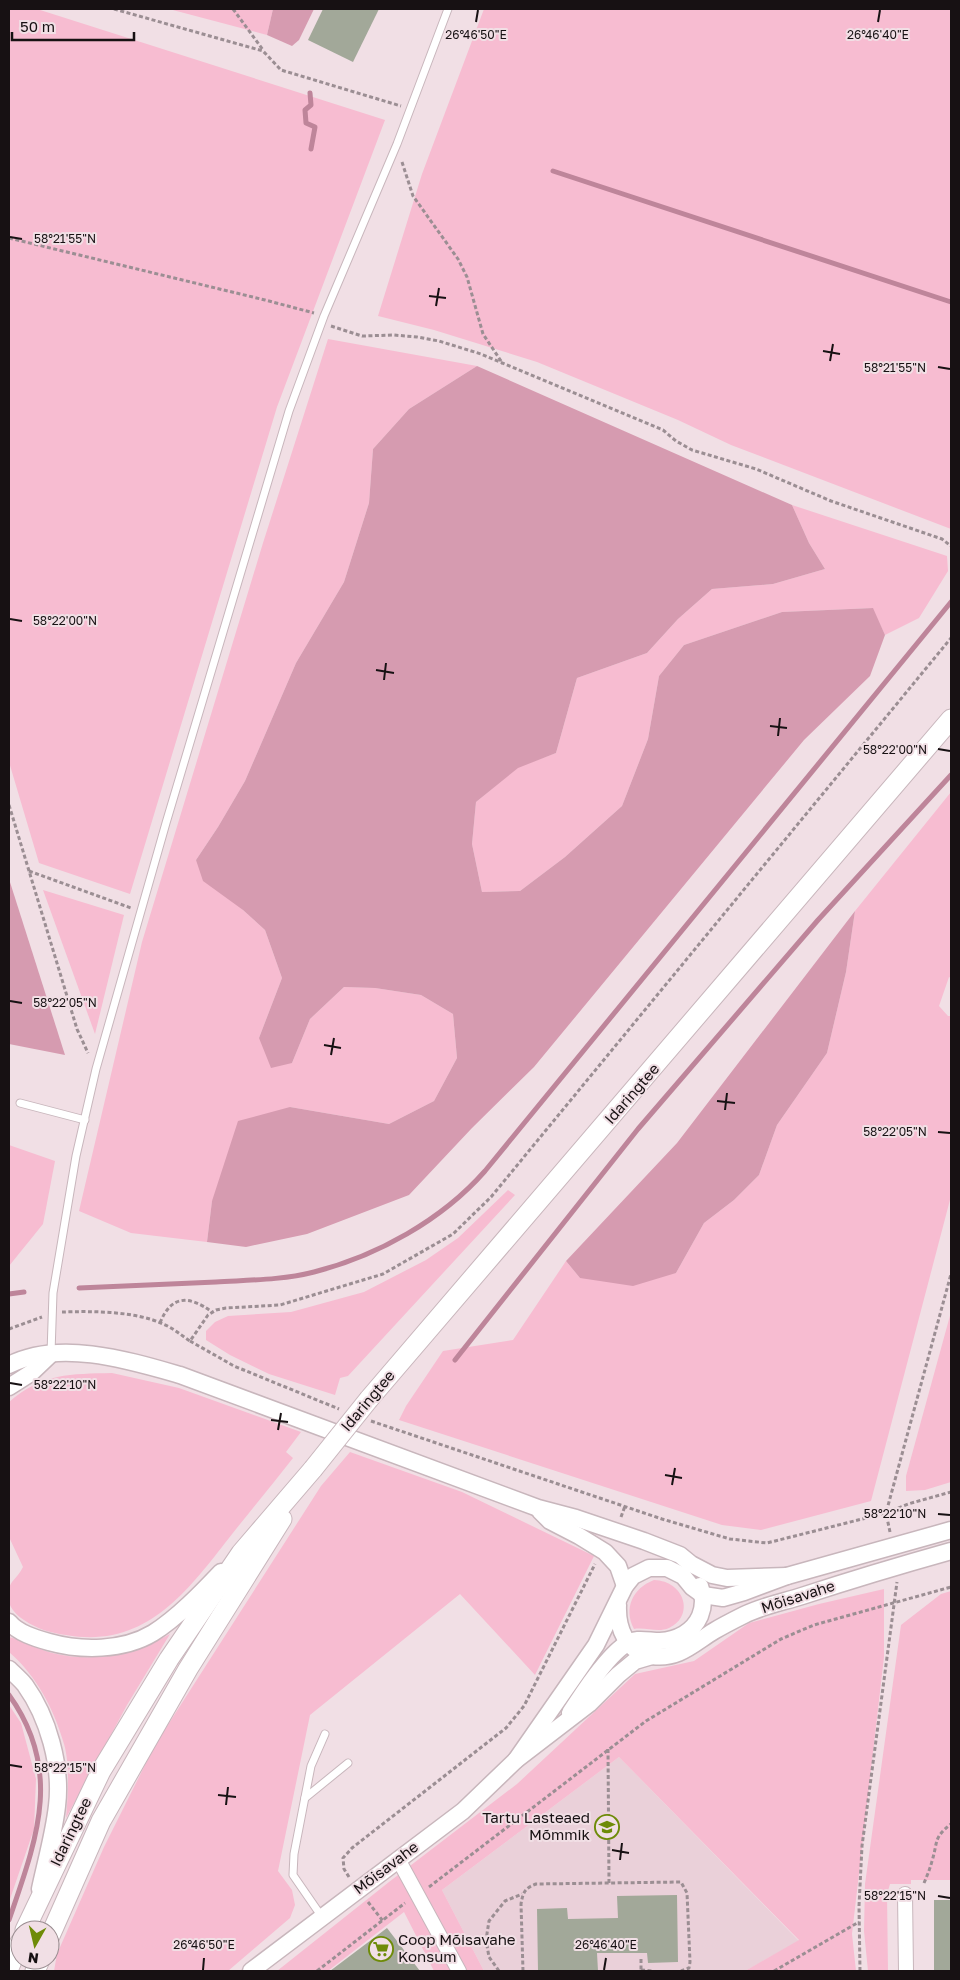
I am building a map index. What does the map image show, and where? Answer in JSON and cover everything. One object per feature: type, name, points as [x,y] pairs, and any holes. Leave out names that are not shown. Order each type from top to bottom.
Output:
[{"type":"main road","name":"Idaringtee","points":[[29,1920],[101,1771],[169,1659],[241,1553],[313,1469],[369,1399],[951,719]]},
{"type":"main road","name":"Idaringtee","points":[[58,1920],[106,1812],[188,1669],[313,1469]]},
{"type":"street","points":[[9,1388],[32,1373],[51,1354]]},
{"type":"street","points":[[9,1365],[23,1358],[51,1354],[74,1354],[125,1359],[180,1375],[538,1508],[576,1518],[644,1541],[680,1555],[712,1576],[727,1578],[787,1576]]},
{"type":"street","points":[[538,1508],[550,1521],[605,1552],[618,1566],[625,1586]]},
{"type":"street","name":"Mõisavahe","points":[[516,1760],[596,1645],[625,1586],[633,1576],[648,1568],[667,1568],[683,1576],[692,1587],[703,1594],[723,1598],[787,1576],[951,1530]]},
{"type":"street","name":"Mõisavahe","points":[[251,1971],[463,1811],[516,1760],[589,1704],[635,1661],[652,1656],[681,1652],[702,1641],[712,1632],[746,1614],[860,1577],[951,1551]]},
{"type":"street","points":[[9,1622],[14,1629],[62,1645],[83,1648],[108,1646],[132,1641],[152,1633],[195,1599],[241,1553]]},
{"type":"street","points":[[628,1642],[642,1639],[660,1641],[680,1637],[695,1626],[703,1610],[703,1594],[692,1564]]},
{"type":"street","name":"Mõisavahe","points":[[561,1727],[578,1700],[615,1652],[628,1642],[621,1633],[617,1619],[618,1602]]},
{"type":"street","points":[[628,1642],[638,1651],[652,1656]]},
{"type":"street","points":[[9,1668],[25,1685],[47,1726],[58,1781],[57,1806],[37,1903]]},
{"type":"street","points":[[398,1859],[460,1971]]},
{"type":"street","points":[[905,1894],[906,1971]]},
{"type":"lane","points":[[51,1354],[53,1293],[76,1156],[96,1069],[140,912],[289,412],[323,320],[398,144],[448,9]]},
{"type":"lane","points":[[20,1102],[84,1120]]},
{"type":"lane","points":[[322,1917],[293,1875],[294,1854],[311,1766],[325,1734]]},
{"type":"lane","points":[[305,1798],[348,1763]]},
{"type":"path","points":[[114,9],[263,51]]},
{"type":"path","points":[[233,9],[263,51],[281,70],[411,109]]},
{"type":"path","points":[[398,144],[413,196],[458,260],[467,278],[483,334],[503,364]]},
{"type":"path","points":[[9,238],[265,300],[362,336],[394,335],[439,342],[480,354],[663,430],[676,441],[692,450],[756,469],[831,501],[942,539],[951,546]]},
{"type":"path","points":[[190,1341],[208,1315],[213,1312],[226,1308],[280,1305],[383,1274],[454,1234],[491,1197],[951,638]]},
{"type":"path","points":[[9,805],[77,1029],[96,1069]]},
{"type":"path","points":[[28,871],[140,912]]},
{"type":"path","points":[[891,1534],[886,1514],[951,1274]]},
{"type":"path","points":[[160,1323],[165,1311],[172,1303],[179,1300],[191,1302],[213,1312]]},
{"type":"path","points":[[9,1329],[53,1313],[88,1311],[111,1313],[160,1323],[234,1366],[348,1412]]},
{"type":"path","points":[[365,1418],[653,1516],[730,1539],[767,1543],[886,1514],[908,1504],[951,1492]]},
{"type":"path","points":[[350,1878],[344,1869],[343,1858],[352,1848],[506,1728],[524,1706],[598,1558]]},
{"type":"path","points":[[860,1971],[859,1922],[862,1846],[898,1574]]},
{"type":"path","points":[[317,1971],[608,1748],[646,1721],[781,1639],[814,1625],[951,1587]]},
{"type":"path","points":[[608,1748],[609,1883]]},
{"type":"path","points":[[924,1883],[933,1859],[935,1843],[942,1831],[951,1824]]},
{"type":"path","points":[[523,1971],[521,1904],[522,1894],[527,1887],[536,1884],[682,1882],[687,1893],[690,1962],[689,1968],[681,1971]]},
{"type":"path","points":[[499,1971],[489,1957],[486,1940],[489,1921],[505,1901],[522,1894]]},
{"type":"path","points":[[368,1903],[383,1921]]},
{"type":"path","points":[[774,1971],[859,1922]]},
{"type":"path","points":[[641,1959],[641,1971],[653,1971]]},
{"type":"shaded area","points":[[9,9],[37,9],[385,120],[277,407],[130,894],[39,863],[9,762]]},
{"type":"shaded area","points":[[169,9],[273,9],[267,35]]},
{"type":"shaded area","points":[[273,9],[314,9],[299,40],[292,46],[267,35]]},
{"type":"shaded area","points":[[484,9],[951,9],[951,529],[731,445],[678,420],[537,362],[434,330],[378,316],[422,174]]},
{"type":"shaded area","points":[[328,339],[477,366],[409,409],[373,449],[369,503],[344,582],[296,663],[245,781],[196,860],[243,910],[265,930],[282,978],[259,1038],[292,1063],[310,1019],[344,987],[375,988],[421,995],[453,1014],[457,1058],[434,1101],[389,1124],[290,1107],[212,1201],[207,1242],[131,1233],[79,1211],[142,942],[263,543]]},
{"type":"shaded area","points":[[477,366],[792,505],[809,543],[825,569],[773,584],[712,589],[678,619],[647,653],[577,678],[556,753],[518,768],[476,802],[472,844],[482,892],[520,891],[565,857],[622,806],[648,739],[659,676],[684,645],[782,612],[873,608],[885,635],[870,676],[804,740],[534,1067],[472,1128],[409,1195],[307,1234],[246,1247],[207,1242],[212,1201],[238,1121],[290,1107],[389,1124],[434,1101],[457,1058],[453,1014],[421,995],[375,988],[344,987],[310,1019],[292,1063],[271,1068],[259,1038],[282,978],[265,930],[243,910],[203,881],[196,860],[245,781],[296,663],[344,582],[369,503],[373,449],[409,409]]},
{"type":"shaded area","points":[[792,505],[947,556],[948,571],[919,618],[885,635],[872,608],[782,612],[684,645],[659,676],[648,739],[622,806],[565,857],[520,891],[482,892],[472,844],[476,802],[518,767],[556,753],[577,678],[647,653],[678,619],[712,589],[773,584],[825,569],[809,543]]},
{"type":"shaded area","points":[[951,792],[951,978],[949,977],[939,1006],[948,1016],[951,1016],[951,1196],[871,1501],[761,1530],[722,1525],[399,1420],[406,1406],[443,1351],[513,1340],[566,1261],[580,1278],[676,1273],[704,1223],[734,1200],[759,1175],[777,1125],[827,1053],[846,972],[855,911]]},
{"type":"shaded area","points":[[9,879],[65,1055],[9,1044]]},
{"type":"shaded area","points":[[43,890],[124,915],[95,1034]]},
{"type":"shaded area","points":[[855,911],[846,972],[827,1053],[777,1125],[759,1175],[734,1200],[704,1223],[676,1273],[633,1286],[580,1278],[566,1261],[677,1143]]},
{"type":"shaded area","points":[[9,1145],[55,1161],[43,1224],[9,1266]]},
{"type":"shaded area","points":[[508,1190],[515,1195],[348,1376],[340,1378],[335,1395],[269,1374],[230,1355],[206,1340],[206,1331],[215,1322],[228,1316],[291,1312],[364,1292],[426,1260],[458,1238]]},
{"type":"shaded area","points":[[951,1312],[951,1482],[925,1490],[906,1491],[906,1476]]},
{"type":"shaded area","points":[[112,1373],[179,1388],[301,1432],[286,1452],[293,1458],[213,1559],[179,1597],[161,1612],[141,1625],[119,1633],[94,1637],[55,1633],[34,1626],[19,1617],[9,1604],[8,1599],[9,1588],[23,1567],[9,1537],[9,1402],[21,1392],[45,1380],[70,1375]]},
{"type":"shaded area","points":[[350,1452],[462,1492],[594,1556],[535,1675],[460,1594],[310,1715],[278,1871],[292,1890],[295,1905],[290,1918],[228,1971],[54,1971],[60,1970],[60,1947],[104,1847],[155,1745],[321,1486]]},
{"type":"shaded area","points":[[654,1580],[665,1582],[679,1592],[684,1608],[682,1616],[677,1623],[669,1628],[656,1630],[634,1629],[630,1614],[632,1600],[640,1588]]},
{"type":"shaded area","points":[[884,1589],[884,1657],[852,1934],[856,1971],[745,1971],[799,1940],[619,1757],[442,1890],[484,1971],[434,1971],[404,1912],[328,1971],[277,1971],[517,1784],[635,1674],[694,1661],[749,1623]]},
{"type":"shaded area","points":[[951,1591],[951,1880],[911,1880],[911,1884],[890,1884],[887,1894],[888,1971],[868,1971],[864,1931],[865,1884],[901,1625],[941,1594]]},
{"type":"shaded area","points":[[170,1634],[127,1705],[66,1818],[68,1771],[66,1752],[60,1731],[36,1682],[9,1652],[9,1637],[52,1653],[73,1657],[96,1657],[139,1649]]},
{"type":"shaded area","points":[[9,1705],[21,1723],[36,1779],[34,1829],[9,1902]]},
{"type":"shaded area","name":"Tartu Lasteaed Mõmmik","points":[[619,1757],[799,1941],[745,1971],[484,1971],[442,1890]]},
{"type":"building","points":[[323,9],[379,9],[353,62],[308,40]]},
{"type":"building","points":[[677,1895],[678,1962],[648,1963],[647,1953],[597,1953],[598,1971],[538,1971],[537,1909],[567,1908],[568,1919],[618,1918],[617,1896]]},
{"type":"building","points":[[934,1900],[951,1900],[951,1971],[934,1971]]},
{"type":"building","name":"Coop Mõisavahe Konsum","points":[[387,1928],[420,1971],[330,1971]]},
{"type":"waterway","points":[[310,93],[311,105],[305,110],[306,123],[315,127],[311,149]]},
{"type":"waterway","points":[[553,171],[951,302]]},
{"type":"waterway","points":[[79,1288],[253,1280],[302,1275],[338,1265],[384,1246],[407,1234],[449,1205],[485,1171],[951,602]]},
{"type":"waterway","points":[[455,1360],[638,1129],[818,920],[951,775]]},
{"type":"waterway","points":[[9,1294],[24,1292]]},
{"type":"waterway","points":[[9,1695],[26,1723],[36,1751],[40,1779],[40,1806],[35,1834],[9,1920]]},
{"type":"place","name":"Tartu Lasteaed Mõmmik","points":[[607,1827]]},
{"type":"place","name":"Coop Mõisavahe Konsum","points":[[381,1949]]}]
